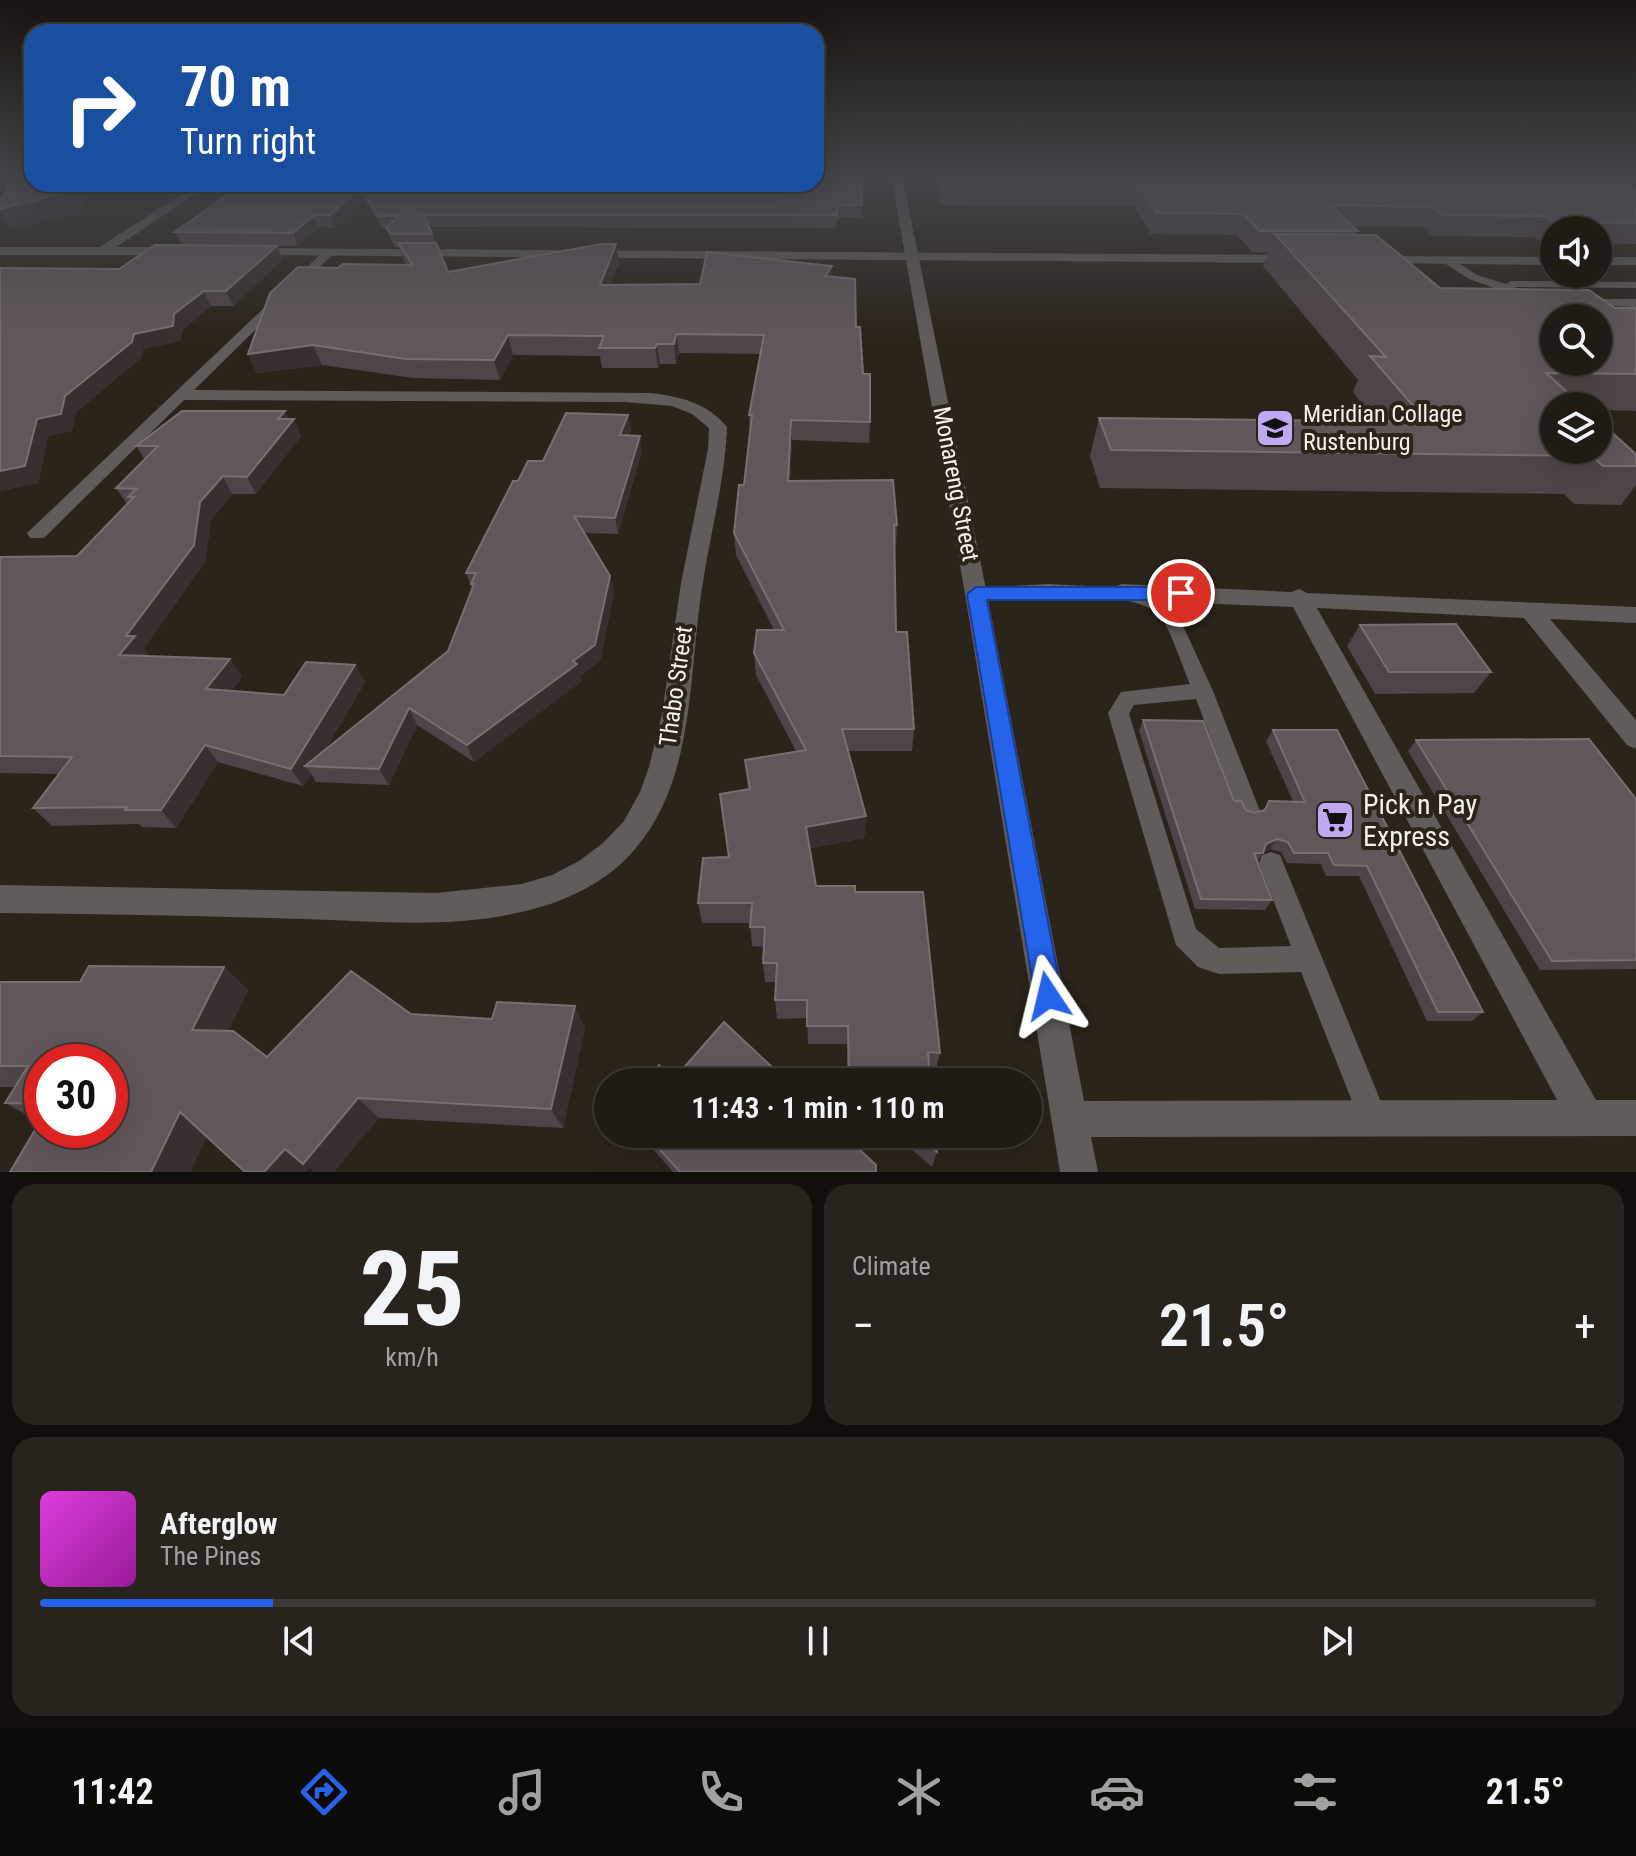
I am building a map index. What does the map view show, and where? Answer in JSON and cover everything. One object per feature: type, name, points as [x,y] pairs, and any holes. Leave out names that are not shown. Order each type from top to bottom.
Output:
[{"type":"street","points":[[102,250],[134,230]]},
{"type":"street","name":"Monareng Street","points":[[908,230],[1079,1172]]},
{"type":"street","points":[[0,251],[182,251]]},
{"type":"street","points":[[246,252],[1304,259]]},
{"type":"street","points":[[37,533],[326,253]]},
{"type":"street","points":[[1367,260],[1540,261]]},
{"type":"street","points":[[1612,261],[1636,261]]},
{"type":"street","name":"Thabo Street","points":[[0,899],[421,907],[493,903],[549,890],[586,873],[618,849],[642,817],[664,764],[689,598],[718,455],[718,427],[706,414],[664,399],[624,397],[181,395]]},
{"type":"street","points":[[1122,592],[1299,597],[1636,615]]},
{"type":"street","points":[[1299,597],[1586,1118]]},
{"type":"street","points":[[1529,609],[1636,738]]},
{"type":"street","points":[[1071,1119],[1636,1118]]},
{"type":"lane","points":[[1447,260],[1473,277],[1538,299]]},
{"type":"lane","points":[[1494,284],[1636,285]]},
{"type":"lane","points":[[1578,301],[1636,303]]},
{"type":"lane","points":[[976,594],[1122,592],[1148,598],[1167,611],[1203,691],[1249,811]]},
{"type":"lane","points":[[1203,691],[1128,698],[1118,713],[1185,936],[1207,958],[1219,961],[1308,959]]},
{"type":"lane","points":[[1271,863],[1373,1119]]},
{"type":"building","points":[[178,230],[297,230],[293,233],[175,232]]},
{"type":"building","points":[[387,230],[430,230],[432,234],[390,234]]},
{"type":"building","points":[[1258,230],[1357,230],[1259,231]]},
{"type":"building","points":[[1275,234],[1376,235],[1440,288],[1589,290],[1609,304],[1540,304],[1540,376],[1549,376],[1567,392],[1540,392],[1540,455],[1111,450],[1099,418],[1427,422],[1370,356],[1386,357]]},
{"type":"building","points":[[398,243],[436,243],[448,272],[601,244],[616,244],[600,285],[700,284],[707,252],[832,266],[825,276],[855,279],[856,327],[860,327],[863,374],[870,374],[870,422],[791,420],[788,481],[893,480],[897,525],[894,525],[896,632],[907,632],[914,729],[842,729],[866,816],[806,827],[816,886],[855,886],[855,892],[923,892],[940,1053],[928,1052],[929,1068],[849,1068],[848,1026],[807,1026],[807,1000],[775,1000],[777,963],[763,963],[765,927],[750,927],[752,903],[698,903],[703,858],[729,857],[720,794],[750,789],[745,760],[806,750],[754,653],[757,630],[784,630],[734,533],[739,485],[744,485],[752,415],[749,415],[764,335],[676,334],[674,344],[657,344],[655,348],[599,348],[604,336],[508,335],[494,360],[406,359],[313,345],[248,354],[270,293],[298,267],[413,265]]},
{"type":"building","points":[[155,245],[277,246],[226,291],[204,291],[174,314],[173,326],[134,334],[132,342],[65,396],[61,414],[37,419],[25,466],[0,471],[0,268],[119,269]]},
{"type":"building","points":[[1612,306],[1636,308],[1636,374],[1612,374]]},
{"type":"building","points":[[182,411],[285,411],[278,419],[294,419],[247,477],[223,476],[200,502],[194,545],[126,636],[135,636],[119,655],[230,659],[206,689],[284,695],[306,662],[355,665],[291,769],[205,745],[161,810],[125,810],[127,807],[33,808],[72,757],[0,756],[0,557],[77,556],[134,497],[128,497],[136,489],[116,488],[158,446],[136,446]]},
{"type":"building","points":[[566,413],[628,415],[620,435],[640,436],[615,518],[574,516],[610,576],[595,645],[573,661],[577,664],[467,745],[409,708],[379,769],[305,766],[448,651],[474,584],[471,584],[476,573],[466,573],[513,481],[518,481],[528,461],[543,461]]},
{"type":"building","points":[[1612,433],[1636,454],[1636,466],[1601,464],[1612,464]]},
{"type":"building","points":[[1456,624],[1491,672],[1389,672],[1360,625]]},
{"type":"building","points":[[1143,720],[1203,721],[1234,801],[1241,801],[1246,810],[1254,813],[1265,810],[1269,801],[1305,802],[1273,730],[1337,730],[1483,1012],[1438,1012],[1367,866],[1334,865],[1328,853],[1294,853],[1288,842],[1277,839],[1266,844],[1263,853],[1254,853],[1272,900],[1201,899]]},
{"type":"building","points":[[1589,739],[1636,799],[1636,960],[1552,961],[1416,740]]},
{"type":"building","points":[[89,966],[224,967],[192,1030],[233,1031],[267,1057],[351,971],[411,1014],[492,1019],[497,1002],[575,1006],[551,1109],[358,1098],[303,1164],[285,1149],[264,1172],[245,1172],[180,1112],[151,1172],[10,1172],[24,1148],[128,1148],[128,1044],[24,1044],[24,1066],[0,1066],[0,982],[80,982]]},
{"type":"building","points":[[724,1022],[773,1068],[684,1068]]},
{"type":"building","points":[[24,1072],[24,1104],[5,1103]]},
{"type":"building","points":[[659,1148],[858,1148],[876,1165],[876,1172],[680,1172]]},
{"type":"place","name":"Meridian Collage Rustenburg","points":[[1275,428]]},
{"type":"place","name":"Pick n Pay Express","points":[[1335,820]]},
{"type":"route","points":[[1048,996],[976,594],[1181,593]]}]
